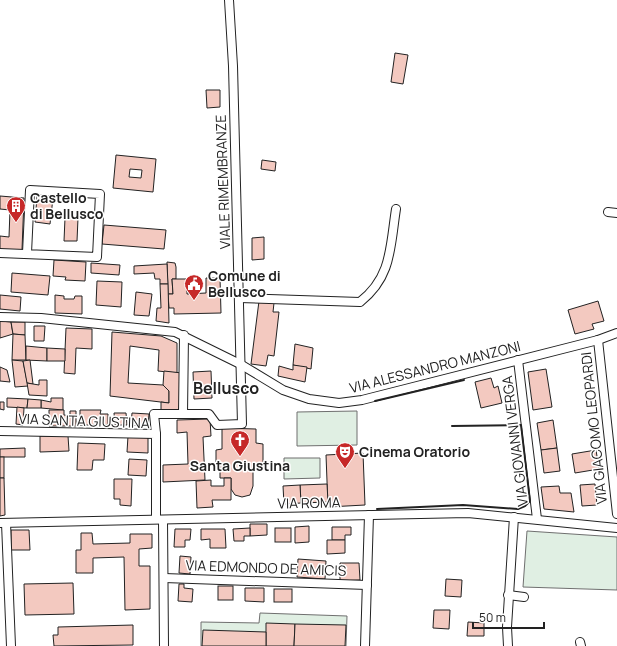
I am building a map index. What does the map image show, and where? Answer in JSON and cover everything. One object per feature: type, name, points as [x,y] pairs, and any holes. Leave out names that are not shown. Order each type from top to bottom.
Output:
[{"type":"street","name":"VIALE RIMEMBRANZE","points":[[182,414],[209,414],[217,425],[242,424],[229,0]]},
{"type":"street","points":[[0,253],[97,257],[100,194],[30,190],[27,253]]},
{"type":"street","points":[[239,298],[360,302],[371,294],[385,273],[396,210]]},
{"type":"street","points":[[608,212],[617,213]]},
{"type":"street","name":"VIA ALESSANDRO MANZONI","points":[[0,317],[41,318],[175,332],[184,335],[240,364],[283,390],[309,399],[339,402],[362,400],[598,340],[617,333]]},
{"type":"street","points":[[156,434],[154,414],[182,414],[184,335]]},
{"type":"street","name":"VIA GIACOMO LEOPARDI","points":[[598,340],[617,514]]},
{"type":"street","name":"VIA GIOVANNI VERGA","points":[[518,360],[537,519]]},
{"type":"street","name":"VIA SANTA GIUSTINA","points":[[0,432],[156,434],[164,578],[164,646]]},
{"type":"street","name":"VIA ROMA","points":[[3,523],[468,513],[617,528]]},
{"type":"street","points":[[365,646],[369,515]]},
{"type":"street","points":[[508,646],[506,627],[514,517]]},
{"type":"street","points":[[3,523],[11,646]]},
{"type":"street","name":"VIA EDMONDO DE AMICIS","points":[[164,578],[367,585]]},
{"type":"street","points":[[508,595],[524,597]]},
{"type":"green space","points":[[357,411],[357,445],[297,446],[297,412]]},
{"type":"green space","points":[[284,458],[320,458],[320,478],[284,479]]},
{"type":"green space","points":[[527,531],[617,537],[617,590],[523,587]]},
{"type":"green space","points":[[260,613],[347,616],[346,646],[201,646],[201,622],[259,623]]},
{"type":"building","points":[[395,53],[408,55],[403,84],[391,82]]},
{"type":"building","points":[[206,90],[220,90],[220,107],[207,108]]},
{"type":"building","points":[[116,155],[156,159],[153,192],[113,188]],"holes":[[[130,169],[142,170],[141,178],[129,177]]]},
{"type":"building","points":[[262,160],[276,162],[275,171],[261,169]]},
{"type":"building","name":"Castello di Bellusco","points":[[0,196],[24,198],[22,250],[0,250],[0,236],[9,237],[10,210],[0,209]]},
{"type":"building","points":[[37,196],[53,198],[50,224],[35,222]]},
{"type":"building","points":[[65,218],[78,218],[77,241],[64,241]]},
{"type":"building","points":[[104,225],[166,230],[164,249],[102,244]]},
{"type":"building","points":[[264,237],[264,259],[252,260],[252,238]]},
{"type":"building","points":[[54,260],[86,262],[85,281],[65,280],[66,277],[53,276]]},
{"type":"building","points":[[167,262],[175,263],[176,267],[176,279],[172,279],[173,294],[168,294]]},
{"type":"building","points":[[91,263],[120,265],[119,275],[91,273]]},
{"type":"building","points":[[167,264],[168,284],[160,284],[160,279],[155,279],[154,273],[134,274],[134,266]]},
{"type":"building","points":[[12,273],[50,276],[48,295],[11,292]]},
{"type":"building","name":"Comune di Bellusco","points":[[206,278],[220,278],[221,313],[174,314],[174,308],[169,308],[168,294],[173,294],[172,279],[187,279],[187,294],[206,293]]},
{"type":"building","points":[[97,281],[122,282],[121,307],[96,305]]},
{"type":"building","points":[[160,284],[168,284],[169,323],[156,321],[157,308],[161,308]]},
{"type":"building","points":[[136,292],[152,294],[149,316],[134,315]]},
{"type":"building","points":[[0,295],[21,297],[20,311],[0,309]]},
{"type":"building","points":[[55,295],[64,296],[64,299],[74,299],[75,296],[82,296],[82,314],[55,313]]},
{"type":"building","points":[[259,301],[274,303],[273,312],[279,312],[274,356],[268,355],[266,366],[251,364]]},
{"type":"building","points":[[598,301],[604,321],[592,324],[594,329],[575,334],[568,310]]},
{"type":"building","points":[[0,321],[11,322],[13,334],[0,338]]},
{"type":"building","points":[[11,322],[25,322],[25,335],[13,334]]},
{"type":"building","points":[[34,326],[45,326],[44,341],[34,341]]},
{"type":"building","points":[[66,328],[92,329],[92,349],[76,348],[75,374],[64,373]]},
{"type":"building","points":[[112,332],[161,336],[177,343],[177,373],[158,371],[159,350],[130,346],[128,383],[163,385],[169,391],[169,403],[110,396]]},
{"type":"building","points":[[13,334],[25,335],[26,360],[12,360]]},
{"type":"building","points":[[295,344],[313,348],[311,369],[293,365]]},
{"type":"building","points":[[26,346],[47,348],[47,361],[26,360]]},
{"type":"building","points":[[47,348],[65,349],[65,361],[47,361]]},
{"type":"building","points":[[12,360],[23,361],[28,386],[15,387]]},
{"type":"building","points":[[30,360],[33,384],[27,383],[23,361]]},
{"type":"building","points":[[293,365],[307,367],[305,382],[278,376],[279,366],[293,370]]},
{"type":"building","points":[[0,367],[7,370],[10,382],[0,381]]},
{"type":"building","points":[[546,369],[552,407],[533,410],[528,372]]},
{"type":"building","points":[[164,371],[182,373],[179,411],[161,410],[161,402],[169,403],[169,391],[163,385]]},
{"type":"building","points":[[211,371],[212,398],[194,399],[193,372]]},
{"type":"building","points":[[491,378],[494,388],[498,386],[502,403],[481,408],[475,382]]},
{"type":"building","points":[[39,380],[47,380],[47,396],[29,395],[27,383],[39,385]]},
{"type":"building","points":[[7,398],[28,399],[27,408],[7,407]]},
{"type":"building","points":[[51,398],[63,398],[63,410],[41,408],[41,400],[51,402]]},
{"type":"building","points":[[28,399],[41,400],[41,408],[27,408]]},
{"type":"building","points":[[0,402],[4,402],[4,410],[0,409]]},
{"type":"building","points":[[17,407],[24,408],[23,425],[16,424]]},
{"type":"building","points":[[49,410],[64,410],[64,415],[70,416],[70,411],[76,411],[76,426],[49,426]]},
{"type":"building","points":[[80,410],[101,410],[100,414],[108,414],[108,425],[80,425]]},
{"type":"building","points":[[114,413],[126,413],[127,425],[115,425]]},
{"type":"building","points":[[132,413],[149,414],[148,426],[131,425]]},
{"type":"building","points":[[210,419],[211,436],[203,437],[205,480],[163,482],[163,465],[188,464],[187,432],[177,433],[177,420]]},
{"type":"building","points":[[553,420],[557,448],[541,450],[537,423]]},
{"type":"building","name":"Santa Giustina","points":[[222,428],[256,429],[256,443],[263,444],[263,467],[253,467],[253,486],[250,495],[242,497],[235,495],[231,489],[231,478],[220,478],[220,465],[216,465],[216,450],[222,449]]},
{"type":"building","points":[[40,436],[68,436],[69,451],[40,452]]},
{"type":"building","points":[[128,436],[148,437],[148,453],[127,452]]},
{"type":"building","points":[[78,443],[105,444],[104,460],[93,460],[92,470],[77,470]]},
{"type":"building","points":[[25,448],[25,457],[0,457],[0,449]]},
{"type":"building","points":[[557,448],[560,471],[544,473],[541,450]]},
{"type":"building","points":[[596,450],[599,469],[575,473],[572,454]]},
{"type":"building","name":"Cinema Oratorio","points":[[363,453],[365,505],[328,507],[326,455]]},
{"type":"building","points":[[0,457],[4,457],[4,478],[0,478]]},
{"type":"building","points":[[129,459],[147,460],[146,476],[128,475]]},
{"type":"building","points":[[0,478],[4,478],[5,515],[0,516]]},
{"type":"building","points":[[224,478],[231,478],[231,500],[212,500],[213,507],[197,508],[196,481],[211,480],[211,486],[224,486]]},
{"type":"building","points":[[114,479],[132,479],[131,506],[120,505],[120,499],[114,499]]},
{"type":"building","points":[[327,484],[328,502],[301,503],[300,485]]},
{"type":"building","points":[[595,484],[597,505],[582,506],[580,485]]},
{"type":"building","points":[[300,485],[301,503],[284,504],[283,486]]},
{"type":"building","points":[[559,486],[560,493],[571,493],[574,512],[544,509],[541,487]]},
{"type":"building","points":[[250,524],[267,524],[267,535],[250,536]]},
{"type":"building","points":[[309,526],[309,542],[295,543],[295,527]]},
{"type":"building","points":[[332,527],[351,527],[351,535],[345,535],[345,540],[332,540]]},
{"type":"building","points":[[250,528],[250,536],[244,536],[244,541],[234,541],[233,529]]},
{"type":"building","points":[[275,528],[291,528],[291,542],[275,542]]},
{"type":"building","points":[[175,529],[191,529],[190,540],[185,540],[185,547],[174,547]]},
{"type":"building","points":[[201,529],[225,529],[226,548],[210,548],[210,539],[201,540]]},
{"type":"building","points":[[11,530],[29,530],[30,550],[11,550]]},
{"type":"building","points":[[81,533],[92,533],[93,544],[130,543],[130,534],[152,534],[152,548],[139,549],[139,566],[150,566],[150,609],[125,610],[124,557],[93,558],[93,573],[76,573],[76,550],[81,550]]},
{"type":"building","points":[[327,540],[345,540],[345,553],[327,554]]},
{"type":"building","points":[[180,556],[191,557],[190,574],[179,573]]},
{"type":"building","points":[[298,559],[326,561],[325,579],[297,577]]},
{"type":"building","points":[[340,563],[359,563],[360,580],[340,581]]},
{"type":"building","points":[[446,579],[462,580],[461,597],[445,596]]},
{"type":"building","points":[[73,583],[74,614],[25,615],[24,584]]},
{"type":"building","points":[[179,584],[184,584],[184,588],[193,589],[192,602],[178,601]]},
{"type":"building","points":[[218,586],[233,586],[233,600],[218,600]]},
{"type":"building","points":[[245,588],[264,588],[264,602],[245,601]]},
{"type":"building","points":[[274,589],[292,589],[292,602],[274,602]]},
{"type":"building","points":[[434,610],[450,610],[449,629],[433,628]]},
{"type":"building","points":[[468,622],[484,623],[484,636],[467,636]]},
{"type":"building","points":[[266,623],[295,624],[294,646],[266,646]]},
{"type":"building","points":[[295,624],[346,625],[345,646],[294,646]]},
{"type":"building","points":[[133,625],[133,645],[54,646],[53,635],[58,635],[58,627]]},
{"type":"building","points":[[203,630],[266,632],[266,646],[202,646]]},
{"type":"wall","points":[[375,401],[464,380]]},
{"type":"wall","points":[[377,509],[463,505],[518,509],[525,506],[530,501],[521,425],[452,426]]},
{"type":"place","name":"Castello di Bellusco","points":[[16,223]]},
{"type":"place","name":"Comune di Bellusco","points":[[194,301]]},
{"type":"place","name":"Santa Giustina","points":[[240,457]]},
{"type":"place","name":"Cinema Oratorio","points":[[345,469]]},
{"type":"district","name":"Bellusco","points":[[226,388]]}]
